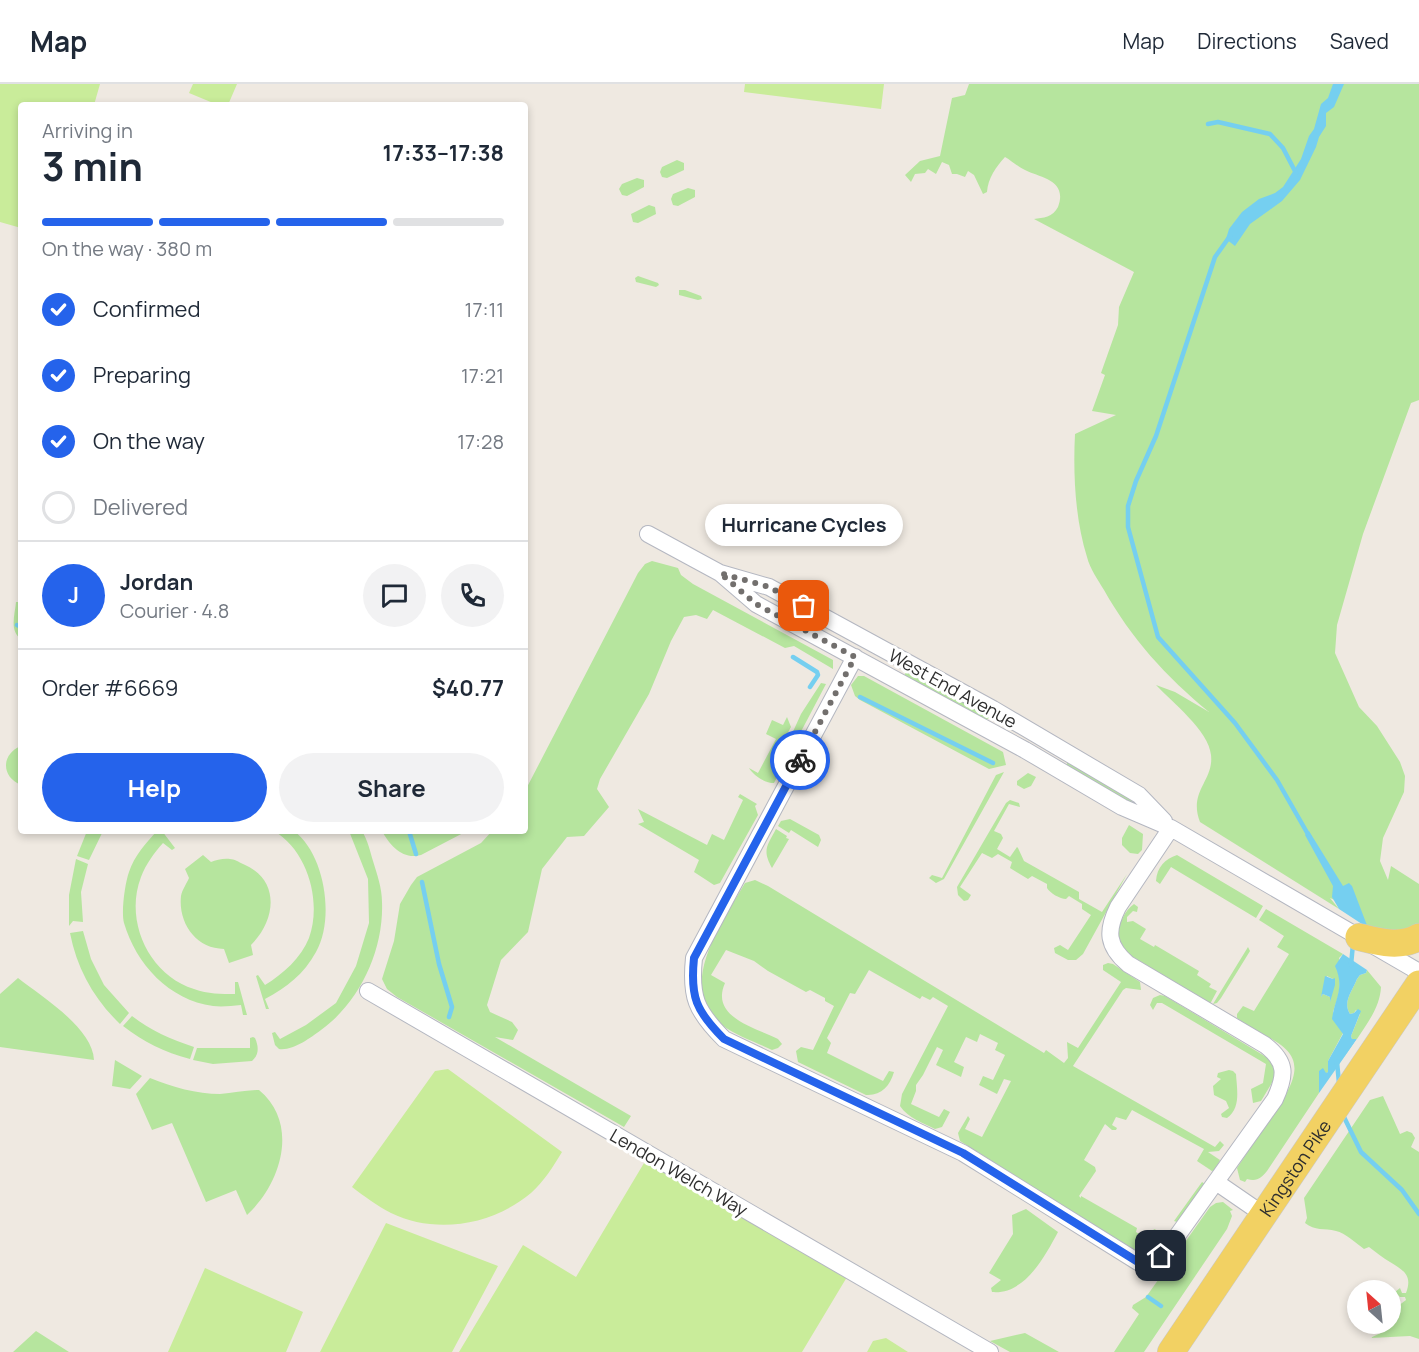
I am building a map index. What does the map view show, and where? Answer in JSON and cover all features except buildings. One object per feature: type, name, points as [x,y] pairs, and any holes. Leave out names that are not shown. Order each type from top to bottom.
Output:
[{"type":"main road","points":[[1357,935],[1400,944],[1419,937]]},
{"type":"main road","name":"Kingston Pike","points":[[1171,1352],[1419,984]]},
{"type":"street","name":"West End Avenue","points":[[648,534],[720,573],[756,604],[1025,750],[1122,807],[1171,828],[1419,972]]},
{"type":"street","name":"West End Avenue","points":[[720,573],[769,587],[993,708],[1139,795],[1171,828]]},
{"type":"street","points":[[855,657],[694,958],[692,978],[694,994],[703,1017],[724,1039],[963,1153],[1138,1262],[1152,1260],[1167,1250],[1275,1099],[1283,1073],[1281,1061],[1265,1045],[1128,964],[1111,945],[1111,920],[1114,913],[1171,828]]},
{"type":"street","name":"Lendon Welch Way","points":[[368,991],[990,1352]]},
{"type":"street","points":[[1216,1182],[1264,1215]]},
{"type":"green space","points":[[0,84],[100,84],[95,102],[18,102],[18,227],[0,222]]},
{"type":"green space","points":[[193,84],[237,84],[229,102],[211,102],[189,93]]},
{"type":"green space","points":[[745,84],[884,84],[881,109],[744,92]]},
{"type":"green space","points":[[969,84],[1419,84],[1419,400],[1411,403],[1363,534],[1337,625],[1335,653],[1359,707],[1377,726],[1400,762],[1405,776],[1404,792],[1383,838],[1380,861],[1388,880],[1391,866],[1419,884],[1419,929],[1404,935],[1368,928],[1340,902],[1330,898],[1339,909],[1200,822],[1197,802],[1211,764],[1209,746],[1197,727],[1156,685],[1175,692],[1209,712],[1150,656],[1114,608],[1088,561],[1077,512],[1075,434],[1116,415],[1092,411],[1105,375],[1101,373],[1118,325],[1119,307],[1134,272],[1034,219],[1048,216],[1056,210],[1060,198],[1059,191],[1051,181],[1022,169],[1005,157],[993,173],[987,192],[983,194],[974,175],[968,171],[965,177],[952,174],[949,165],[942,162],[936,174],[928,169],[925,173],[915,174],[911,182],[905,175],[920,161],[940,156],[952,98],[965,95]]},
{"type":"green space","points":[[677,160],[684,163],[684,170],[667,178],[662,177],[660,172],[662,167]]},
{"type":"green space","points":[[637,178],[644,180],[644,187],[627,196],[622,195],[619,189],[622,184]]},
{"type":"green space","points":[[688,188],[695,190],[695,197],[678,206],[673,205],[671,199],[673,194]]},
{"type":"green space","points":[[649,205],[655,207],[656,214],[638,223],[633,222],[631,214]]},
{"type":"green space","points":[[638,276],[659,285],[656,287],[636,282],[635,278]]},
{"type":"green space","points":[[679,290],[701,296],[702,299],[679,295]]},
{"type":"green space","points":[[652,561],[678,568],[681,575],[693,584],[833,660],[833,669],[794,646],[785,648],[713,610],[707,619],[696,615],[684,617],[671,641],[649,694],[600,779],[597,789],[609,807],[584,836],[567,837],[542,869],[528,932],[501,960],[487,1005],[490,1012],[512,1022],[518,1030],[513,1040],[495,1037],[631,1116],[624,1127],[397,997],[387,989],[382,979],[394,941],[400,904],[417,877],[481,843],[489,834],[528,834],[528,785],[638,573],[645,564]]},
{"type":"green space","points":[[16,602],[18,602],[18,637],[15,632]]},
{"type":"green space","points":[[906,672],[910,672],[991,716],[986,720],[904,676]]},
{"type":"green space","points":[[858,676],[864,676],[1003,752],[1006,765],[989,769],[860,700],[855,696],[851,685]]},
{"type":"green space","points":[[821,683],[826,684],[774,783],[767,782],[754,774],[749,768],[758,773],[776,739],[766,734],[772,720],[783,725],[787,717],[791,727],[776,754],[781,758],[801,714]]},
{"type":"green space","points":[[18,748],[18,783],[10,777],[6,766],[14,750]]},
{"type":"green space","points":[[1069,761],[1132,798],[1133,801],[1130,803],[1067,767]]},
{"type":"green space","points":[[1004,772],[944,879],[936,883],[929,878],[932,875],[942,878],[996,775]]},
{"type":"green space","points":[[1028,773],[1036,777],[1031,786],[1024,789],[1017,785],[1017,781]]},
{"type":"green space","points":[[740,794],[757,804],[755,806],[758,815],[720,883],[714,885],[694,872],[699,860],[638,824],[644,822],[638,809],[707,845],[712,834],[724,840],[743,800],[738,797]]},
{"type":"green space","points":[[1010,800],[1019,803],[1020,807],[1009,804],[994,831],[1001,834],[1003,838],[997,849],[1010,857],[1017,847],[1024,861],[1079,892],[1079,899],[1102,912],[1127,874],[1083,954],[1076,960],[1068,960],[1055,953],[1054,948],[1060,945],[1068,950],[1091,915],[1082,909],[1082,904],[1069,896],[1066,899],[1058,897],[1048,890],[1047,884],[1032,876],[1028,879],[1010,868],[1012,862],[998,854],[992,858],[982,853],[960,887],[971,895],[968,900],[964,901],[958,895],[957,887],[1006,803]]},
{"type":"green space","points":[[790,819],[819,835],[821,840],[818,847],[791,830],[789,833],[778,826],[781,821]]},
{"type":"green space","points":[[1129,825],[1143,834],[1142,850],[1138,854],[1130,853],[1122,845],[1122,838]]},
{"type":"green space","points":[[776,829],[789,839],[772,868],[766,852]]},
{"type":"green space","points":[[86,834],[102,834],[89,860],[77,856]]},
{"type":"green space","points":[[154,834],[164,834],[175,848],[172,850],[163,843],[145,868],[137,894],[138,928],[153,959],[164,972],[194,989],[209,993],[235,994],[235,982],[238,982],[247,1015],[243,1015],[241,1005],[216,1006],[182,996],[156,978],[137,952],[124,923],[124,898],[131,866]]},
{"type":"green space","points":[[278,834],[297,834],[305,841],[313,855],[324,888],[325,922],[322,938],[311,960],[294,979],[265,999],[269,1009],[266,1009],[256,976],[258,975],[265,985],[285,971],[306,945],[313,924],[313,894],[309,879],[296,851]]},
{"type":"green space","points":[[350,834],[364,834],[380,886],[382,920],[374,956],[358,990],[335,1018],[301,1043],[290,1048],[279,1049],[275,1045],[272,1033],[275,1032],[280,1039],[306,1025],[336,1003],[356,966],[369,923],[368,879]]},
{"type":"green space","points":[[384,834],[461,834],[421,855],[414,856],[403,854],[389,842]]},
{"type":"green space","points":[[203,855],[211,862],[225,859],[235,860],[255,871],[264,880],[269,890],[271,901],[269,913],[266,924],[251,945],[253,955],[229,963],[224,949],[205,945],[191,933],[186,925],[181,906],[182,894],[189,878],[185,869]]},
{"type":"green space","points":[[1177,855],[1263,906],[1256,918],[1171,867],[1160,884],[1156,881],[1162,864]]},
{"type":"green space","points":[[76,859],[88,864],[81,892],[83,922],[73,921],[69,926],[69,895]]},
{"type":"green space","points":[[755,880],[1044,1053],[1046,1050],[1064,1063],[1068,1058],[1067,1042],[1078,1048],[1121,982],[1103,970],[1103,965],[1113,964],[1140,982],[1141,990],[1126,988],[1123,990],[1073,1066],[1215,1147],[1220,1141],[1224,1145],[1219,1151],[1208,1152],[1220,1160],[1215,1170],[1212,1171],[1197,1161],[1204,1149],[1132,1110],[1126,1120],[1116,1117],[1112,1125],[1117,1128],[1116,1130],[1112,1130],[1105,1124],[1084,1160],[1095,1167],[1096,1171],[1079,1196],[1137,1228],[1136,1232],[1148,1240],[1154,1229],[1168,1235],[1158,1250],[1145,1254],[1135,1251],[960,1141],[958,1133],[968,1116],[970,1119],[965,1129],[982,1137],[1011,1081],[1004,1079],[997,1094],[979,1085],[983,1076],[993,1080],[1005,1055],[995,1050],[998,1043],[980,1034],[977,1042],[966,1037],[954,1062],[964,1067],[961,1077],[936,1065],[943,1050],[937,1047],[916,1085],[911,1104],[939,1117],[944,1109],[950,1112],[942,1127],[935,1129],[916,1120],[903,1110],[900,1106],[902,1094],[948,1006],[933,997],[930,1000],[922,996],[920,999],[869,970],[855,994],[850,993],[827,1038],[831,1043],[827,1053],[883,1081],[889,1071],[894,1072],[884,1089],[871,1095],[866,1095],[798,1062],[796,1051],[801,1047],[813,1050],[834,1006],[810,990],[806,992],[754,961],[726,950],[711,975],[725,983],[722,995],[724,1004],[737,1019],[778,1039],[782,1044],[772,1050],[722,1025],[708,1010],[702,993],[702,974],[707,954],[725,916],[745,883]]},
{"type":"green space","points":[[1134,904],[1138,907],[1137,912],[1133,911],[1127,917],[1127,922],[1133,921],[1146,929],[1140,939],[1154,947],[1155,945],[1199,971],[1197,975],[1211,984],[1209,987],[1217,991],[1210,1004],[1125,952],[1118,939],[1118,929],[1124,915]]},
{"type":"green space","points":[[1266,909],[1343,954],[1336,966],[1339,989],[1333,1012],[1343,1033],[1328,1061],[1328,1072],[1320,1078],[1319,1093],[1263,1176],[1254,1180],[1247,1179],[1245,1182],[1240,1180],[1237,1168],[1287,1092],[1293,1076],[1294,1064],[1290,1054],[1282,1046],[1237,1018],[1243,1006],[1254,1011],[1289,954],[1277,947],[1284,936],[1259,920]],"holes":[[[1327,976],[1333,979],[1330,1002],[1330,997],[1323,994],[1321,997]]]},
{"type":"green space","points":[[83,931],[91,959],[104,985],[129,1013],[120,1024],[95,994],[77,959],[70,933]]},
{"type":"green space","points":[[1248,947],[1250,951],[1221,998],[1213,1004]]},
{"type":"green space","points":[[1367,970],[1381,987],[1380,994],[1369,1020],[1357,1039],[1352,1039],[1351,1036],[1360,1014],[1356,1010],[1350,1014],[1347,1005],[1357,979]]},
{"type":"green space","points":[[18,978],[52,1003],[76,1025],[85,1036],[94,1060],[0,1047],[0,994]]},
{"type":"green space","points":[[1160,995],[1273,1061],[1276,1076],[1261,1101],[1253,1103],[1251,1089],[1263,1083],[1266,1064],[1162,1003],[1157,1003],[1153,1010],[1150,1005],[1153,998]]},
{"type":"green space","points":[[132,1016],[162,1034],[194,1047],[190,1059],[155,1046],[123,1026]]},
{"type":"green space","points":[[253,1037],[258,1051],[252,1061],[213,1064],[193,1060],[197,1048],[250,1048],[250,1038]]},
{"type":"green space","points":[[115,1060],[142,1076],[130,1089],[112,1086]]},
{"type":"green space","points":[[448,1069],[562,1152],[540,1184],[516,1204],[482,1219],[445,1225],[427,1224],[391,1213],[352,1187],[435,1071]]},
{"type":"green space","points":[[1229,1070],[1236,1074],[1237,1098],[1234,1109],[1227,1118],[1222,1117],[1221,1114],[1229,1108],[1226,1101],[1214,1095],[1213,1086],[1221,1079],[1217,1077],[1218,1073]]},
{"type":"green space","points":[[150,1078],[202,1093],[220,1094],[259,1090],[272,1104],[279,1120],[282,1136],[281,1154],[277,1171],[269,1187],[247,1215],[236,1190],[206,1202],[172,1123],[152,1130],[136,1094]]},
{"type":"green space","points":[[1383,1096],[1400,1134],[1407,1131],[1412,1133],[1415,1138],[1411,1147],[1419,1152],[1419,1339],[1410,1336],[1370,1338],[1379,1334],[1401,1334],[1401,1304],[1406,1300],[1405,1297],[1401,1297],[1401,1290],[1406,1293],[1408,1287],[1406,1274],[1369,1247],[1364,1249],[1343,1234],[1305,1223],[1307,1218],[1304,1198],[1370,1100]]},
{"type":"green space","points":[[647,1158],[847,1277],[802,1352],[459,1352],[523,1245],[576,1277]]},
{"type":"green space","points":[[1202,1182],[1205,1184],[1181,1219],[1174,1221]]},
{"type":"green space","points":[[1223,1202],[1233,1210],[1230,1211],[1232,1216],[1227,1229],[1144,1352],[1114,1352],[1139,1314],[1132,1308],[1133,1305],[1146,1297],[1210,1207]]},
{"type":"green space","points":[[1026,1209],[1058,1232],[1047,1252],[1024,1281],[1004,1291],[992,1292],[991,1288],[1001,1280],[989,1273],[1013,1234],[1012,1215]]},
{"type":"green space","points":[[386,1223],[498,1266],[452,1352],[320,1352]]},
{"type":"green space","points":[[205,1268],[303,1312],[286,1352],[168,1352]]},
{"type":"green space","points":[[36,1331],[69,1352],[13,1352]]},
{"type":"green space","points":[[1025,1333],[1059,1352],[1010,1352],[990,1341]]},
{"type":"green space","points":[[886,1338],[908,1352],[867,1352],[873,1341]]},
{"type":"water","points":[[1333,84],[1344,84],[1334,107],[1326,113],[1326,126],[1300,180],[1282,201],[1250,224],[1235,246],[1226,239],[1229,229],[1242,212],[1259,199],[1283,187],[1301,159],[1309,136],[1314,129],[1321,104],[1328,98]]},
{"type":"water","points":[[1309,831],[1343,886],[1349,883],[1352,886],[1368,928],[1339,909],[1332,897],[1333,886],[1305,835]]},
{"type":"water","points":[[1343,954],[1367,970],[1357,979],[1347,1005],[1350,1014],[1358,1009],[1361,1011],[1351,1036],[1352,1039],[1357,1039],[1319,1093],[1319,1071],[1323,1068],[1326,1073],[1328,1072],[1328,1061],[1343,1034],[1332,1019],[1339,987],[1335,966]]},
{"type":"water","points":[[1325,976],[1335,978],[1330,1002],[1330,997],[1323,994],[1321,997]]},
{"type":"pier","points":[[1357,1039],[1358,1042],[1322,1095],[1319,1096]]},
{"type":"waterway","points":[[1208,124],[1218,122],[1270,134],[1283,148],[1296,173]]},
{"type":"waterway","points":[[1230,236],[1215,257],[1156,436],[1136,481],[1128,506],[1128,527],[1158,637],[1235,723],[1277,780],[1309,836]]},
{"type":"waterway","points":[[793,657],[817,672],[818,675],[810,687]]},
{"type":"waterway","points":[[860,697],[993,763]]},
{"type":"waterway","points":[[410,834],[416,854]]},
{"type":"waterway","points":[[422,882],[439,964],[452,1007],[449,1017]]},
{"type":"waterway","points":[[1351,965],[1353,944]]},
{"type":"waterway","points":[[1337,1062],[1339,1083]]},
{"type":"waterway","points":[[1343,1115],[1361,1152],[1402,1190],[1419,1214]]},
{"type":"waterway","points":[[1148,1297],[1161,1306]]},
{"type":"way so far","points":[[800,760],[855,657],[756,604],[720,573],[769,587],[804,606]]},
{"type":"place","name":"Hurricane Cycles","points":[[804,606]]},
{"type":"route","points":[[800,760],[694,958],[692,978],[694,994],[703,1017],[724,1039],[963,1153],[1138,1262],[1161,1256]]}]
